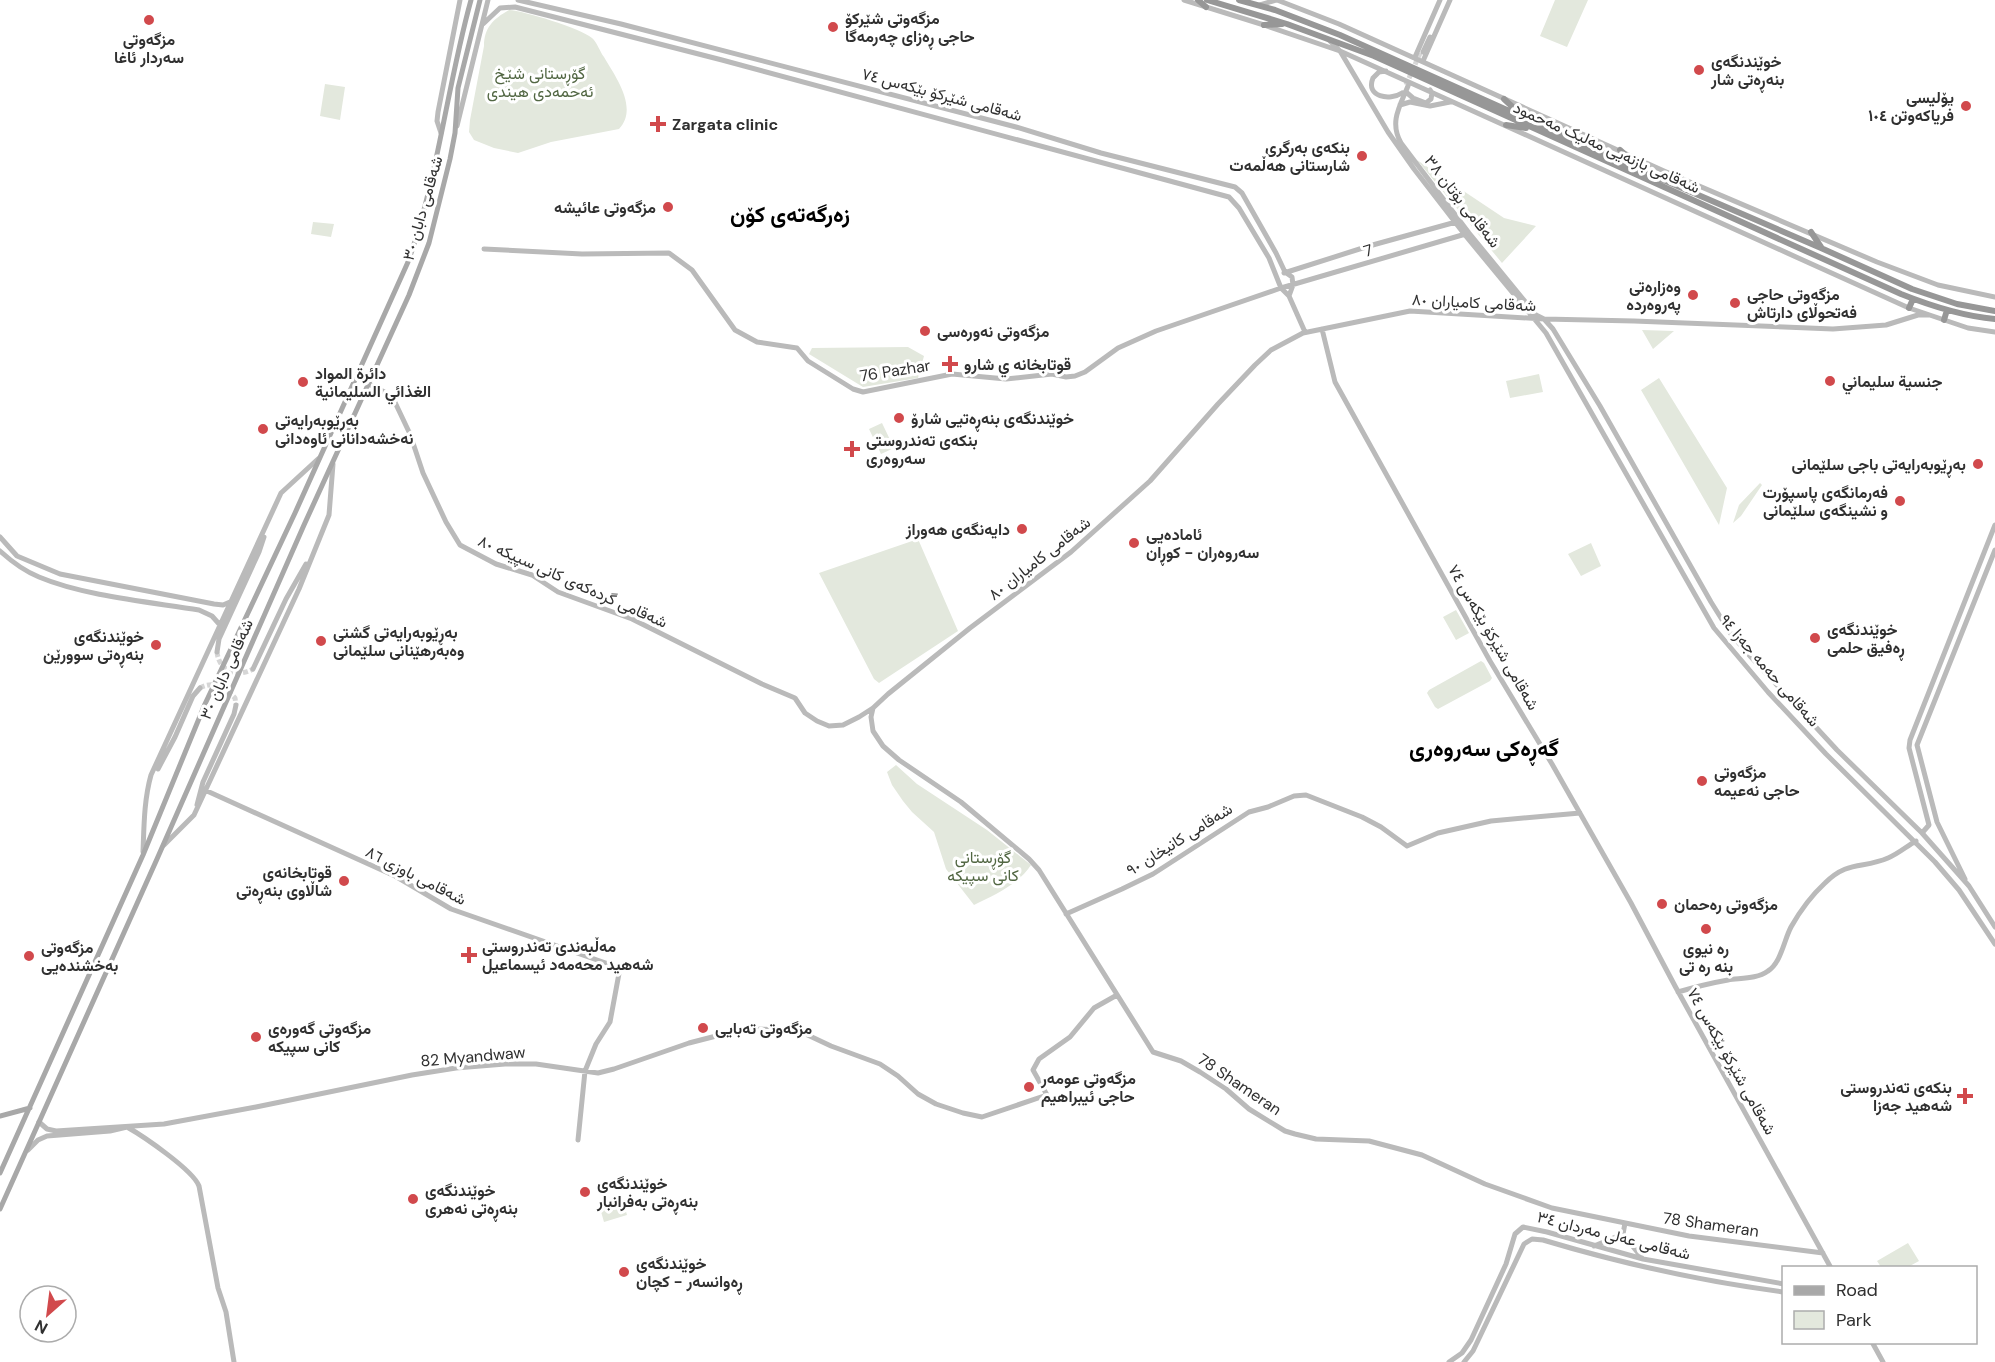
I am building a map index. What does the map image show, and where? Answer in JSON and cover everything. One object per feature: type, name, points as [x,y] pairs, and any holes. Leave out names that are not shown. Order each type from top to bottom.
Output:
[{"type":"highway","points":[[1198,0],[1207,4]]},
{"type":"highway","name":"شەقامی بازنەیی مەلیک مەحمود","points":[[1239,0],[1259,5],[1340,35],[1924,294],[1968,307],[1995,311]]},
{"type":"highway","name":"شەقامی بازنەیی مەلیک مەحمود","points":[[1207,4],[1287,24],[1374,56],[1911,298],[1947,310],[1995,319]]},
{"type":"highway","points":[[1264,25],[1287,24]]},
{"type":"highway","points":[[1504,99],[1520,115]]},
{"type":"highway","points":[[1506,125],[1535,129]]},
{"type":"highway","points":[[1620,150],[1645,172]]},
{"type":"highway","points":[[1599,168],[1603,161]]},
{"type":"highway","points":[[1811,232],[1821,248]]},
{"type":"highway","points":[[1909,308],[1912,289]]},
{"type":"highway","points":[[1921,302],[1924,294]]},
{"type":"highway","points":[[1944,320],[1947,310]]},
{"type":"main road","name":"شەقامی دابان ٣٠","points":[[0,1173],[143,855],[205,704],[295,513],[408,262],[418,229],[471,0]]},
{"type":"main road","name":"شەقامی دابان ٣٠","points":[[0,1209],[410,295],[429,243],[455,133],[458,88],[480,0]]},
{"type":"main road","points":[[105,940],[109,948],[113,949],[118,946]]},
{"type":"main road","points":[[98,956],[106,955],[110,963]]},
{"type":"main road","points":[[0,1116],[30,1108]]},
{"type":"street","name":"شەقامی دابان ٣٠","points":[[441,133],[437,121],[438,112],[460,0]]},
{"type":"street","name":"شەقامی دابان ٣٠","points":[[455,133],[488,0]]},
{"type":"street","name":"شەقامی شێرکۆ بێکەس ٧٤","points":[[518,0],[603,19],[1235,187],[1242,193],[1285,272],[1292,277],[1293,285]]},
{"type":"street","points":[[1184,0],[1207,4],[1340,51],[1909,308],[1968,328],[1995,332]]},
{"type":"street","points":[[1259,5],[1277,0],[1285,1],[1415,57],[1664,171],[1924,280],[1995,297]]},
{"type":"street","points":[[1415,57],[1445,0]]},
{"type":"street","points":[[1422,51],[1445,0]]},
{"type":"street","points":[[1423,61],[1445,0]]},
{"type":"street","points":[[1285,1],[1290,14],[1297,19]]},
{"type":"street","name":"شەقامی شێرکۆ بێکەس ٧٤","points":[[483,24],[500,8],[514,7],[722,60],[1229,197],[1239,208],[1264,249],[1281,288]]},
{"type":"street","points":[[584,25],[586,15]]},
{"type":"street","points":[[600,30],[603,19]]},
{"type":"street","name":"شەقامی بۆتان ٣٨","points":[[1327,38],[1340,51],[1400,149],[1533,318]]},
{"type":"street","points":[[1388,72],[1379,72],[1372,78],[1371,87],[1373,91],[1387,98],[1398,96],[1405,89],[1413,98],[1426,103],[1432,96],[1430,90]]},
{"type":"street","name":"شەقامی بۆتان ٣٨","points":[[1400,149],[1393,132],[1392,119],[1405,89]]},
{"type":"street","name":"شەقامی بۆتان ٣٨","points":[[1405,89],[1395,120],[1398,137],[1457,221]]},
{"type":"street","points":[[1400,105],[1410,102],[1430,106],[1442,102],[1455,102]]},
{"type":"street","points":[[1279,280],[1285,272],[1457,221]]},
{"type":"street","name":"شەقامی بۆتان ٣٨","points":[[1467,234],[1536,315],[1544,320]]},
{"type":"street","name":"7","points":[[1274,291],[1467,234]]},
{"type":"street","name":"76 Pazhar","points":[[484,249],[582,254],[669,252],[692,270],[735,330],[757,342],[797,348],[808,361],[861,392],[952,374],[1006,379],[1052,374],[1075,376],[1118,348],[1156,331],[1274,291]]},
{"type":"street","points":[[1289,296],[1293,285]]},
{"type":"street","points":[[1281,288],[1289,296],[1305,332]]},
{"type":"street","name":"شەقامی کامیاران ٨٠","points":[[873,708],[970,628],[1045,573],[1099,529],[1150,481],[1255,365],[1271,350],[1305,332],[1410,311],[1544,320],[1835,328],[1886,325],[1918,315],[1928,315]]},
{"type":"street","name":"شەقامی حەمە جەزا ٩٤","points":[[1533,318],[1546,333],[1714,627],[1768,692],[1862,790],[1916,841],[1959,890],[1995,944]]},
{"type":"street","name":"شەقامی حەمە جەزا ٩٤","points":[[1544,320],[1553,328],[1600,406],[1723,622],[1765,673],[1837,750],[1922,834],[1969,886],[1995,927]]},
{"type":"street","name":"شەقامی شێرکۆ بێکەس ٧٤","points":[[1322,329],[1335,382],[1490,661],[1505,683],[1631,903],[1830,1266]]},
{"type":"street","name":"شەقامی گردەکەی کانی سپیکە ٨٠","points":[[369,384],[392,396],[410,434],[423,473],[460,546],[496,564],[531,575],[558,592],[632,619],[795,698],[805,713],[817,722],[829,726],[843,725],[873,708]]},
{"type":"street","points":[[143,855],[144,812],[151,775],[281,493],[318,459]]},
{"type":"street","points":[[163,846],[194,815],[299,589],[329,516],[333,464]]},
{"type":"street","points":[[217,652],[219,639],[259,552],[272,513]]},
{"type":"street","points":[[1922,834],[1929,825],[1909,748],[1910,740],[1995,525]]},
{"type":"street","points":[[0,537],[17,556],[60,574],[214,604],[230,602]]},
{"type":"street","points":[[253,669],[286,599],[316,546]]},
{"type":"street","points":[[1969,886],[1937,822],[1917,745],[1995,550]]},
{"type":"street","points":[[0,551],[39,578],[66,586],[199,610],[212,616],[220,625]]},
{"type":"street","points":[[8,558],[13,551]]},
{"type":"street","points":[[155,603],[158,594]]},
{"type":"street","points":[[1714,627],[1723,622]]},
{"type":"street","points":[[148,785],[175,737],[193,696],[200,688]]},
{"type":"street","points":[[194,815],[203,782],[236,705]]},
{"type":"street","name":"78 Shameran","points":[[873,708],[871,717],[873,731],[883,746],[899,760],[961,802],[1039,870],[1153,1052],[1200,1072],[1226,1089],[1249,1109],[1285,1131],[1316,1139],[1369,1142],[1422,1155],[1485,1184],[1552,1208],[1689,1236],[1823,1253]]},
{"type":"street","points":[[1862,790],[1870,783]]},
{"type":"street","name":"شەقامی باوزی ٨٦","points":[[207,790],[395,876],[451,909],[620,968],[610,1022],[596,1044],[585,1071],[578,1140]]},
{"type":"street","name":"شەقامی کانیخان ٩٠","points":[[1066,914],[1153,874],[1249,812],[1294,796],[1305,795],[1362,818],[1381,827],[1407,846],[1438,833],[1491,820],[1580,813]]},
{"type":"street","points":[[1678,992],[1703,985],[1753,977],[1771,970],[1776,964],[1791,927],[1805,906],[1826,882],[1841,870],[1890,858],[1916,841]]},
{"type":"street","name":"82 Myandwaw","points":[[127,1127],[164,1124],[456,1068],[536,1064],[598,1073],[724,1034],[755,1029],[798,1029],[831,1046],[880,1064],[918,1094],[936,1104],[982,1117],[1047,1095],[1033,1070],[1040,1059],[1070,1037],[1094,1008],[1117,995]]},
{"type":"street","points":[[39,1122],[53,1131],[127,1127],[192,1175],[198,1183],[217,1284],[226,1312],[234,1362]]},
{"type":"street","points":[[24,1154],[34,1143],[47,1136],[110,1131],[127,1127]]},
{"type":"street","points":[[1625,1224],[1623,1234],[1642,1259]]},
{"type":"street","name":"شەقامی عەلی مەردان ٣٤","points":[[1449,1362],[1460,1355],[1468,1345],[1506,1264],[1515,1234],[1523,1227],[1642,1259],[1782,1284]]},
{"type":"street","points":[[1593,1246],[1623,1234]]},
{"type":"street","name":"شەقامی عەلی مەردان ٣٤","points":[[1464,1362],[1473,1351],[1525,1242],[1539,1239],[1683,1277],[1782,1292]]},
{"type":"street","points":[[1506,1264],[1512,1268]]},
{"type":"street","points":[[1873,1344],[1883,1362]]},
{"type":"green space","points":[[1555,0],[1588,0],[1567,47],[1540,36]]},
{"type":"green space","name":"گۆڕستانی شێخ ئەحمەدی هیندی","points":[[509,10],[564,25],[594,40],[619,83],[626,102],[625,121],[619,129],[551,142],[518,153],[494,148],[474,140],[469,132],[470,120],[484,40],[494,21]]},
{"type":"green space","points":[[325,84],[345,87],[340,120],[320,116]]},
{"type":"green space","points":[[1417,160],[1504,218],[1536,226],[1502,263]]},
{"type":"green space","points":[[313,222],[334,224],[331,237],[311,234]]},
{"type":"green space","points":[[1642,330],[1674,331],[1653,349]]},
{"type":"green space","points":[[908,347],[924,356],[918,378],[863,387],[809,354],[812,348]]},
{"type":"green space","points":[[1539,374],[1543,392],[1510,398],[1506,381]]},
{"type":"green space","points":[[1659,378],[1727,488],[1719,525],[1641,390]]},
{"type":"green space","points":[[882,423],[894,448],[881,454],[869,429]]},
{"type":"green space","points":[[1760,483],[1762,485],[1741,516],[1733,523],[1739,505]]},
{"type":"green space","points":[[918,539],[958,631],[879,683],[874,679],[819,573]]},
{"type":"green space","points":[[1591,543],[1601,566],[1581,576],[1568,554]]},
{"type":"green space","points":[[1456,610],[1469,633],[1456,640],[1443,617]]},
{"type":"green space","points":[[1481,661],[1492,678],[1490,681],[1438,709],[1435,707],[1427,693],[1429,690]]},
{"type":"green space","name":"گۆڕستانی کانی سپیکە","points":[[896,765],[917,784],[987,830],[1031,865],[1026,872],[1005,889],[974,905],[946,869],[934,832],[912,812],[892,785],[887,772]]},
{"type":"green space","points":[[623,1201],[627,1215],[604,1222],[600,1208]]},
{"type":"green space","points":[[1908,1243],[1919,1261],[1910,1266],[1880,1266],[1877,1261]]},
{"type":"tunnel","points":[[1406,85],[1421,51]]},
{"type":"tunnel","points":[[217,652],[221,664],[230,671],[241,673],[253,669]]},
{"type":"tunnel","points":[[200,688],[210,685],[219,686],[235,698],[236,705]]},
{"type":"place","name":"مزگەوتی سەردار ئاغا","points":[[149,20]]},
{"type":"place","name":"مزگەوتی شێرکۆ حاجی ڕەزای چەرمەگا","points":[[833,27]]},
{"type":"place","name":"خوێندنگەی بنەڕەتی شار","points":[[1699,70]]},
{"type":"place","name":"پۆلیسی فریاکەوتن ١٠٤","points":[[1966,106]]},
{"type":"place","name":"Zargata clinic","points":[[658,124]]},
{"type":"place","name":"بنکەی بەرگری شارستانی هەڵمەت","points":[[1362,156]]},
{"type":"place","name":"مزگەوتی عائیشە","points":[[668,207]]},
{"type":"place","name":"وەزارەتی پەروەردە","points":[[1693,295]]},
{"type":"place","name":"مزگەوتی حاجی فەتحوڵای دارتاش","points":[[1735,303]]},
{"type":"place","name":"مزگەوتی نەورەسی","points":[[925,331]]},
{"type":"place","name":"قوتابخانه ي شارو","points":[[950,364]]},
{"type":"place","name":"جنسية سليماني","points":[[1830,381]]},
{"type":"place","name":"دائرة المواد الغذائي السليمانية","points":[[303,382]]},
{"type":"place","name":"خوێندنگەی بنەڕەتیی شارۆ","points":[[899,418]]},
{"type":"place","name":"بەڕێوبەرایەتی نەخشەدانانی ئاوەدانی","points":[[263,429]]},
{"type":"place","name":"بنکەی تەندروستی سەروەری","points":[[852,449]]},
{"type":"place","name":"بەڕێوبەرایەتی باجی سلێمانی","points":[[1978,464]]},
{"type":"place","name":"فەرمانگەی پاسپۆرت و نشینگەی سلێمانی","points":[[1900,501]]},
{"type":"place","name":"دایەنگەی هەوراز","points":[[1022,529]]},
{"type":"place","name":"ئامادەیی سەروەران - کوڕان","points":[[1134,543]]},
{"type":"place","name":"خوێندنگەی ڕەفیق حلمی","points":[[1815,638]]},
{"type":"place","name":"بەڕێوبەرایەتی گشتی وەبەرهێنانی سلێمانی","points":[[321,641]]},
{"type":"place","name":"خوێندنگەی بنەڕەتی سوورێن","points":[[156,645]]},
{"type":"place","name":"مزگەوتی حاجی نەعیمە","points":[[1702,781]]},
{"type":"place","name":"قوتابخانەی شاڵاوی بنەڕەتی","points":[[344,881]]},
{"type":"place","name":"مزگەوتی رەحمان","points":[[1662,904]]},
{"type":"place","name":"ره نیوی بنه ره تی","points":[[1706,929]]},
{"type":"place","name":"مەڵبەندی تەندروستی شەهید محەمەد ئیسماعیل","points":[[469,955]]},
{"type":"place","name":"مزگەوتی بەخشندەیی","points":[[29,956]]},
{"type":"place","name":"مزگەوتی تەبایی","points":[[703,1028]]},
{"type":"place","name":"مزگەوتی گەورەی کانی سپیکە","points":[[256,1037]]},
{"type":"place","name":"مزگەوتی عومەر حاجی ئیبراهیم","points":[[1029,1087]]},
{"type":"place","name":"بنکەی تەندروستی شەهید جەزا","points":[[1965,1096]]},
{"type":"place","name":"خوێندنگەی بنەڕەتی بەفرانبار","points":[[585,1192]]},
{"type":"place","name":"خوێندنگەی بنەڕەتی نەهری","points":[[413,1199]]},
{"type":"place","name":"خوێندنگەی ڕەوانسەر - کچان","points":[[624,1272]]},
{"type":"district","name":"زەرگەتەی کۆن","points":[[790,214]]},
{"type":"district","name":"گەڕەکی سەروەری","points":[[1484,748]]}]
